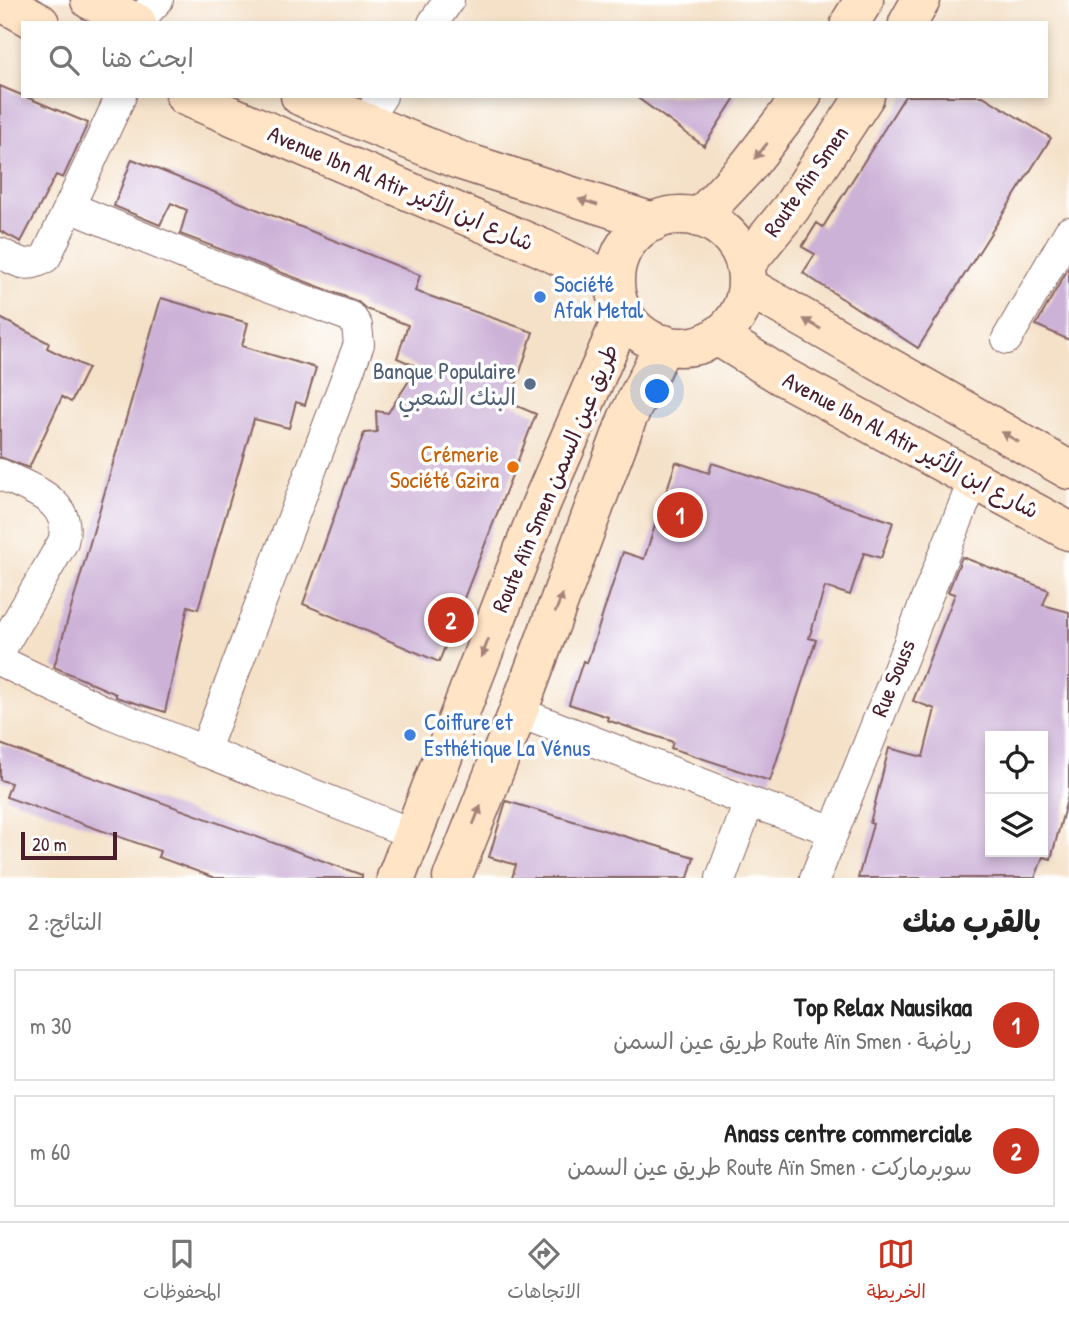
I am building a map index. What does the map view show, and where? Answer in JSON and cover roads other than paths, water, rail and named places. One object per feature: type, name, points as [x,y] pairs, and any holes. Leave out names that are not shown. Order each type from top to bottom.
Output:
[{"type":"main road","points":[[90,0],[133,21]]},
{"type":"main road","points":[[851,21],[864,0]]},
{"type":"main road","points":[[909,21],[921,0]]},
{"type":"main road","points":[[0,1],[36,21]]},
{"type":"main road","name":"Avenue Ibn Al Atir شارع ابن الأثير","points":[[190,98],[542,248],[620,298]]},
{"type":"main road","name":"Avenue Ibn Al Atir شارع ابن الأثير","points":[[310,98],[372,110],[459,160],[653,222]]},
{"type":"main road","points":[[699,218],[748,166],[800,98]]},
{"type":"main road","name":"Route Aïn Smen","points":[[746,276],[864,98]]},
{"type":"main road","points":[[672,216],[699,218],[714,223],[732,238],[746,276],[737,316],[717,335],[687,346],[664,344],[643,334],[620,298],[619,261],[625,247],[634,235],[653,222],[672,216]]},
{"type":"main road","points":[[746,276],[1069,471]]},
{"type":"main road","name":"Route Aïn Smen طريق عين السمن","points":[[396,878],[620,298]]},
{"type":"main road","name":"Avenue Ibn Al Atir شارع ابن الأثير","points":[[717,335],[782,376],[1069,531]]},
{"type":"main road","name":"Route Aïn Smen طريق عين السمن","points":[[452,878],[518,712],[628,419],[664,344]]},
{"type":"street","points":[[139,21],[158,0]]},
{"type":"street","points":[[434,21],[449,0]]},
{"type":"street","points":[[0,253],[24,265],[46,257],[120,98]]},
{"type":"street","points":[[70,207],[351,317],[357,326],[359,344],[204,752]]},
{"type":"street","points":[[1007,339],[1069,232]]},
{"type":"street","points":[[0,474],[54,501],[66,521],[63,541],[0,650]]},
{"type":"street","name":"Rue Souss","points":[[816,878],[832,830],[974,479]]},
{"type":"street","points":[[0,661],[109,713],[413,834]]},
{"type":"street","points":[[518,712],[749,802],[832,830]]},
{"type":"street","points":[[721,878],[749,802]]},
{"type":"place","name":"Société Afak Metal","points":[[540,297]]},
{"type":"place","name":"Banque Populaire البنك الشعبي","points":[[530,384]]},
{"type":"place","name":"Crémerie Société Gzira","points":[[513,467]]},
{"type":"place","name":"Top Relax Nausikaa","points":[[680,515]]},
{"type":"place","name":"Anass centre commerciale","points":[[451,620]]},
{"type":"place","name":"Coiffure et Esthétique La Vénus","points":[[410,735]]}]
